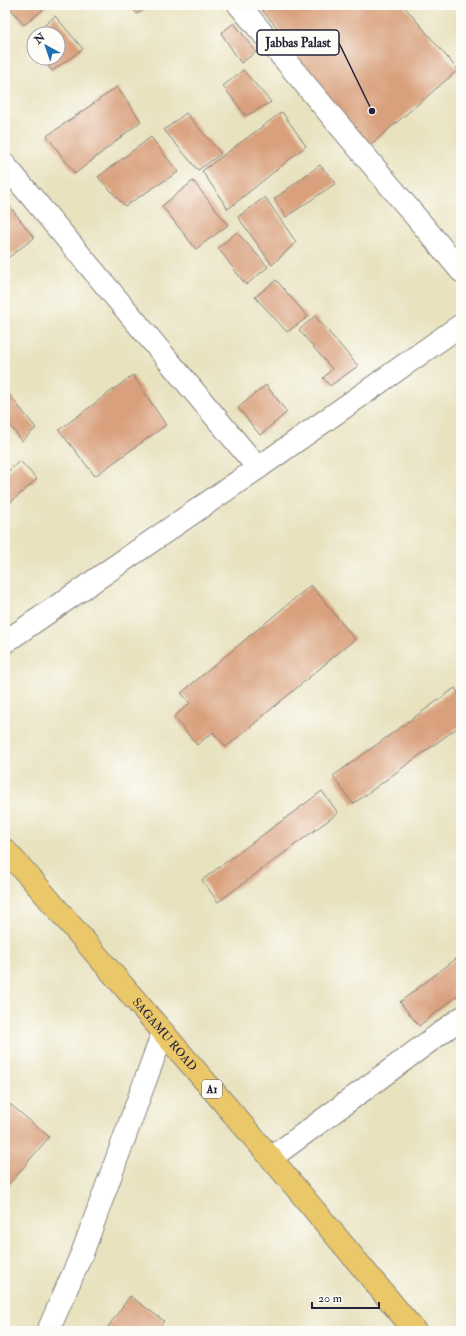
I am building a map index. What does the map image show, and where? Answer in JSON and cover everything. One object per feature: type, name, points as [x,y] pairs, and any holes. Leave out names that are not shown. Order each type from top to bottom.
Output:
[{"type":"highway","name":"SAGAMU ROAD","points":[[5,850],[271,1158],[416,1331]]},
{"type":"street","points":[[239,5],[461,271]]},
{"type":"street","points":[[5,165],[258,468]]},
{"type":"street","points":[[5,642],[258,468],[461,325]]},
{"type":"street","points":[[271,1158],[461,1018]]},
{"type":"street","points":[[48,1331],[83,1251],[163,1032]]},
{"type":"building","points":[[8,5],[49,5],[24,25]]},
{"type":"building","points":[[130,5],[152,5],[137,14]]},
{"type":"building","points":[[258,5],[403,5],[458,70],[362,152],[297,57],[290,43]]},
{"type":"building","points":[[55,16],[63,26],[44,26]]},
{"type":"building","points":[[234,23],[256,52],[241,63],[221,33]]},
{"type":"building","points":[[66,29],[83,49],[66,61]]},
{"type":"building","points":[[48,66],[59,66],[52,71]]},
{"type":"building","points":[[243,70],[271,102],[246,116],[223,86]]},
{"type":"building","points":[[117,87],[141,121],[75,174],[47,136]]},
{"type":"building","points":[[282,112],[306,146],[228,209],[202,171]]},
{"type":"building","points":[[186,113],[221,154],[198,170],[164,130]]},
{"type":"building","points":[[151,137],[178,172],[125,206],[98,177]]},
{"type":"building","points":[[320,165],[336,183],[286,217],[274,199]]},
{"type":"building","points":[[193,181],[228,225],[196,249],[162,206]]},
{"type":"building","points":[[265,197],[296,242],[272,265],[238,217]]},
{"type":"building","points":[[5,200],[34,238],[5,260]]},
{"type":"building","points":[[237,232],[268,267],[246,285],[218,248]]},
{"type":"building","points":[[276,280],[308,317],[287,332],[255,297]]},
{"type":"building","points":[[315,316],[358,366],[330,386],[323,378],[332,369],[299,330]]},
{"type":"building","points":[[133,375],[166,425],[95,476],[59,430]]},
{"type":"building","points":[[266,385],[287,412],[260,435],[238,408]]},
{"type":"building","points":[[8,393],[36,428],[22,441],[5,419],[5,396]]},
{"type":"building","points":[[20,461],[37,479],[11,502],[5,494],[5,474]]},
{"type":"building","points":[[311,585],[355,639],[226,747],[213,732],[197,745],[174,717],[190,703],[181,693]]},
{"type":"building","points":[[455,688],[461,697],[461,725],[353,804],[333,776]]},
{"type":"building","points":[[322,791],[338,813],[218,902],[202,880]]},
{"type":"building","points":[[461,955],[461,993],[419,1026],[400,1002]]},
{"type":"building","points":[[10,1104],[49,1137],[5,1189],[5,1110]]},
{"type":"building","points":[[130,1296],[164,1321],[157,1331],[105,1331]]},
{"type":"place","name":"Jabbas Palast","points":[[372,111]]}]
